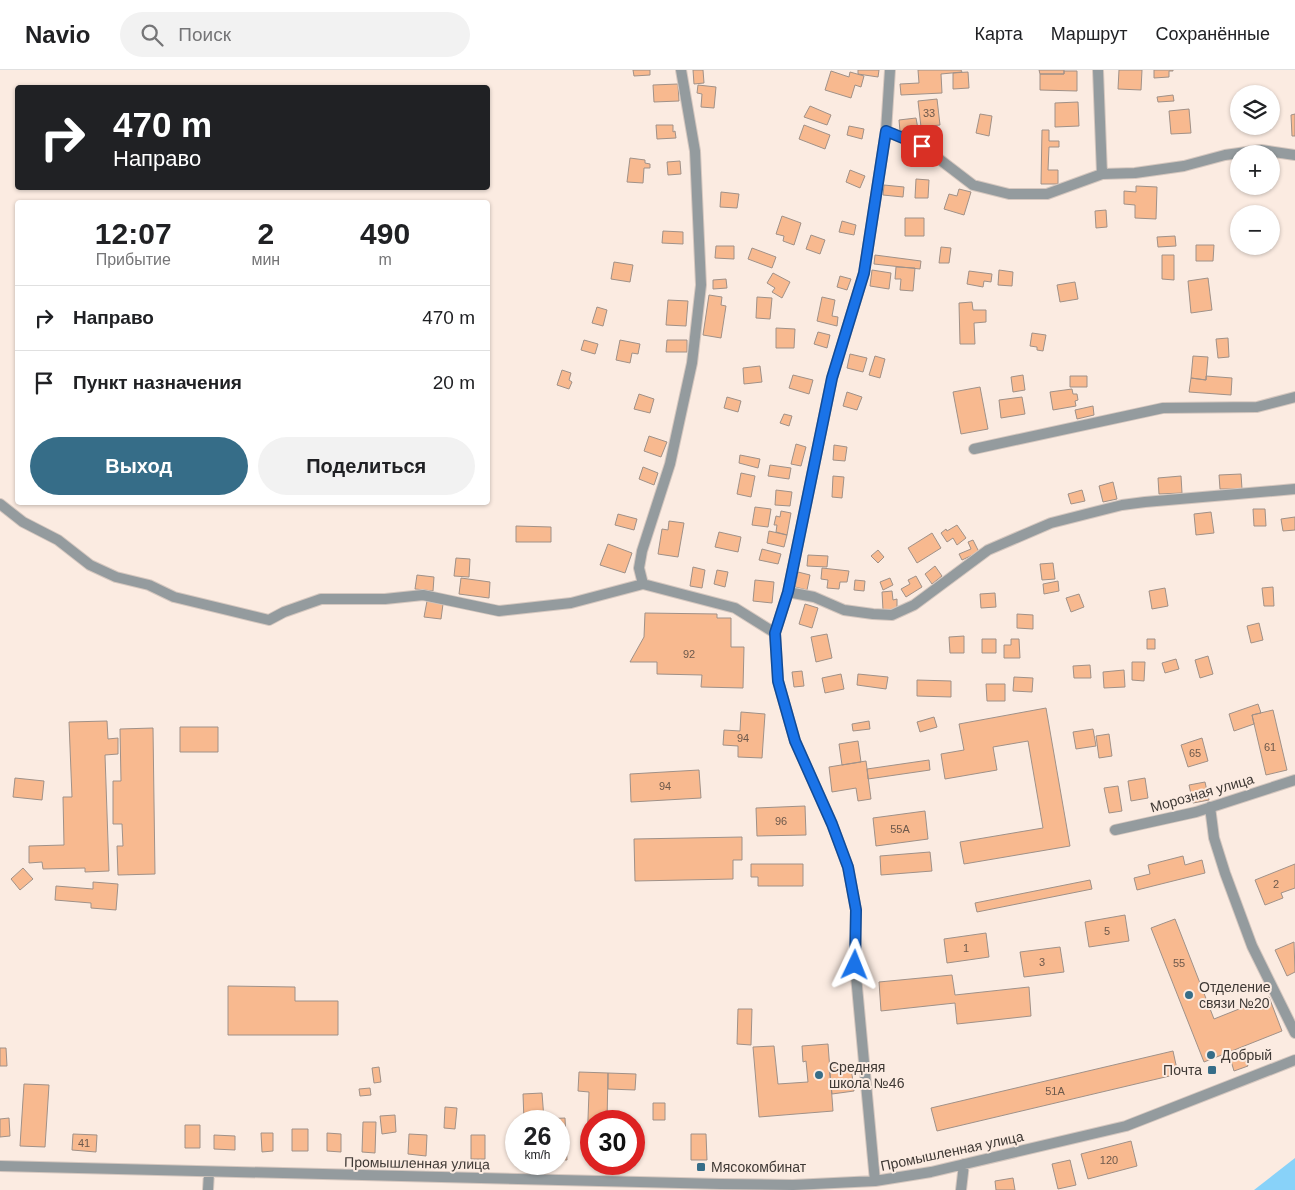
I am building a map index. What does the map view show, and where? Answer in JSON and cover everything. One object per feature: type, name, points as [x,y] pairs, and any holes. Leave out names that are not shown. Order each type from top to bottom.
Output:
[{"type":"street","points":[[643,584],[639,568],[642,551],[670,464],[684,400],[692,363],[700,285],[694,151],[680,70]]},
{"type":"street","points":[[875,1181],[855,965],[856,910],[848,867],[793,732],[778,681],[775,633],[788,592],[832,378],[864,273],[886,131],[890,70]]},
{"type":"street","points":[[1098,70],[1102,174]]},
{"type":"street","points":[[886,131],[922,146],[973,184],[1009,194],[1048,194],[1102,174],[1135,173],[1184,166],[1225,155],[1262,150],[1295,155]]},
{"type":"street","points":[[974,449],[1163,408],[1257,407],[1295,397]]},
{"type":"street","points":[[788,592],[814,597],[844,610],[873,614],[892,614],[914,605],[988,550],[1051,523],[1122,505],[1295,489]]},
{"type":"street","points":[[0,504],[23,522],[58,540],[90,565],[116,577],[149,585],[174,597],[270,620],[284,612],[321,599],[385,599],[423,595],[499,611],[571,603],[643,584],[735,608],[775,633]]},
{"type":"street","name":"Морозная улица","points":[[1115,830],[1210,808],[1295,780]]},
{"type":"street","points":[[1210,808],[1214,838],[1252,946],[1295,1033]]},
{"type":"street","name":"Промышленная улица","points":[[0,1166],[722,1184],[793,1185],[875,1181],[964,1164],[1126,1126],[1295,1060]]},
{"type":"street","points":[[961,1190],[964,1164]]},
{"type":"street","points":[[208,1190],[209,1172]]},
{"type":"water","points":[[1295,1158],[1295,1190],[1254,1190]]},
{"type":"building","points":[[633,70],[650,70],[650,75],[634,76]]},
{"type":"building","points":[[693,70],[703,70],[704,83],[694,84]]},
{"type":"building","points":[[858,70],[879,70],[878,77],[858,74]]},
{"type":"building","points":[[918,70],[961,70],[962,72],[941,74],[942,93],[901,95],[900,84],[919,83]]},
{"type":"building","points":[[1039,70],[1064,70],[1064,74],[1040,74]]},
{"type":"building","points":[[1119,70],[1142,70],[1141,90],[1118,89]]},
{"type":"building","points":[[1154,70],[1173,71],[1169,71],[1169,77],[1154,78]]},
{"type":"building","points":[[831,71],[849,77],[850,72],[864,76],[861,87],[855,85],[851,98],[825,90]]},
{"type":"building","points":[[1064,71],[1077,71],[1077,91],[1040,90],[1040,74],[1064,74]]},
{"type":"building","points":[[968,72],[969,88],[953,89],[953,73]]},
{"type":"building","points":[[678,84],[679,101],[654,102],[653,85]]},
{"type":"building","points":[[698,85],[716,87],[714,108],[701,107],[702,94],[697,93]]},
{"type":"building","points":[[1173,95],[1174,101],[1158,102],[1157,97]]},
{"type":"building","points":[[937,99],[940,125],[921,127],[918,101]]},
{"type":"building","points":[[1078,102],[1079,126],[1055,127],[1055,103]]},
{"type":"building","points":[[810,106],[831,115],[827,125],[804,117]]},
{"type":"building","points":[[1189,109],[1191,133],[1171,134],[1169,111]]},
{"type":"building","points":[[980,114],[992,116],[989,136],[976,133]]},
{"type":"building","points":[[1295,114],[1295,136],[1292,136],[1291,115]]},
{"type":"building","points":[[916,118],[918,129],[900,131],[899,120]]},
{"type":"building","points":[[656,125],[673,125],[673,132],[675,131],[676,138],[657,139]]},
{"type":"building","points":[[804,125],[830,135],[825,149],[799,139]]},
{"type":"building","points":[[849,126],[864,129],[862,139],[847,135]]},
{"type":"building","points":[[919,128],[934,132],[930,145],[915,141]]},
{"type":"building","points":[[1042,130],[1049,130],[1049,141],[1059,141],[1059,147],[1049,147],[1048,170],[1058,170],[1058,184],[1041,184]]},
{"type":"building","points":[[630,158],[645,160],[645,163],[650,164],[650,168],[644,168],[643,183],[627,182]]},
{"type":"building","points":[[680,161],[681,174],[668,175],[667,162]]},
{"type":"building","points":[[850,170],[865,176],[860,188],[846,182]]},
{"type":"building","points":[[916,179],[929,180],[928,198],[915,198]]},
{"type":"building","points":[[884,185],[904,187],[903,197],[883,195]]},
{"type":"building","points":[[1136,186],[1157,187],[1156,219],[1135,218],[1135,205],[1124,204],[1124,191],[1136,192]]},
{"type":"building","points":[[959,189],[971,192],[964,215],[944,209],[949,194],[957,196]]},
{"type":"building","points":[[721,192],[739,194],[737,208],[720,207]]},
{"type":"building","points":[[1106,210],[1107,227],[1096,228],[1095,211]]},
{"type":"building","points":[[782,216],[801,223],[794,245],[783,241],[784,236],[776,234]]},
{"type":"building","points":[[905,218],[924,218],[924,236],[905,236]]},
{"type":"building","points":[[842,221],[856,225],[854,235],[839,232]]},
{"type":"building","points":[[663,231],[683,232],[683,244],[662,243]]},
{"type":"building","points":[[811,235],[825,240],[820,254],[806,249]]},
{"type":"building","points":[[1175,236],[1176,246],[1158,247],[1157,237]]},
{"type":"building","points":[[1196,245],[1214,245],[1213,261],[1196,261]]},
{"type":"building","points":[[716,246],[734,246],[734,259],[715,258]]},
{"type":"building","points":[[941,247],[951,248],[949,263],[939,263]]},
{"type":"building","points":[[752,248],[776,257],[772,268],[748,259]]},
{"type":"building","points":[[875,255],[921,261],[920,269],[874,264]]},
{"type":"building","points":[[1162,255],[1174,255],[1174,280],[1162,279]]},
{"type":"building","points":[[614,262],[633,265],[630,282],[611,279]]},
{"type":"building","points":[[896,267],[915,268],[913,291],[900,290],[901,279],[895,279]]},
{"type":"building","points":[[872,270],[891,273],[889,289],[870,286]]},
{"type":"building","points":[[999,270],[1013,272],[1012,286],[998,285]]},
{"type":"building","points":[[969,271],[992,274],[991,282],[984,281],[983,287],[967,284]]},
{"type":"building","points":[[773,273],[790,282],[782,298],[772,292],[775,288],[767,283]]},
{"type":"building","points":[[840,276],[851,279],[847,290],[837,287]]},
{"type":"building","points":[[1208,278],[1212,310],[1191,313],[1188,281]]},
{"type":"building","points":[[726,279],[727,288],[713,289],[713,280]]},
{"type":"building","points":[[1075,282],[1078,299],[1060,302],[1057,285]]},
{"type":"building","points":[[709,295],[722,297],[721,305],[726,306],[721,338],[703,335]]},
{"type":"building","points":[[757,297],[772,298],[770,319],[756,318]]},
{"type":"building","points":[[822,297],[835,300],[832,316],[838,317],[837,326],[817,321]]},
{"type":"building","points":[[668,300],[688,301],[686,326],[666,325]]},
{"type":"building","points":[[972,302],[973,310],[986,310],[986,322],[974,323],[975,344],[960,344],[959,303]]},
{"type":"building","points":[[597,307],[607,310],[603,326],[592,323]]},
{"type":"building","points":[[776,328],[795,329],[794,348],[776,348]]},
{"type":"building","points":[[818,332],[830,335],[827,348],[814,344]]},
{"type":"building","points":[[1032,333],[1046,335],[1043,351],[1037,350],[1037,347],[1030,346]]},
{"type":"building","points":[[1228,338],[1229,357],[1218,358],[1216,339]]},
{"type":"building","points":[[584,340],[598,344],[595,354],[581,350]]},
{"type":"building","points":[[620,340],[640,344],[638,354],[632,353],[630,363],[616,360]]},
{"type":"building","points":[[667,340],[687,340],[687,352],[666,352]]},
{"type":"building","points":[[850,354],[867,358],[863,372],[847,368]]},
{"type":"building","points":[[875,356],[885,359],[880,378],[869,375]]},
{"type":"building","points":[[1193,356],[1208,357],[1206,380],[1191,378]]},
{"type":"building","points":[[760,366],[762,382],[744,384],[743,368]]},
{"type":"building","points":[[562,370],[571,373],[569,380],[572,382],[569,389],[557,385]]},
{"type":"building","points":[[793,375],[813,380],[809,394],[789,388]]},
{"type":"building","points":[[1023,375],[1025,390],[1013,392],[1011,377]]},
{"type":"building","points":[[1070,376],[1087,376],[1087,387],[1070,387]]},
{"type":"building","points":[[1206,376],[1232,378],[1231,395],[1189,392],[1191,378],[1206,380]]},
{"type":"building","points":[[980,387],[988,429],[961,434],[953,392]]},
{"type":"building","points":[[1072,389],[1073,394],[1077,394],[1076,406],[1053,410],[1050,392]]},
{"type":"building","points":[[847,392],[862,397],[857,410],[843,406]]},
{"type":"building","points":[[639,394],[654,399],[650,413],[634,409]]},
{"type":"building","points":[[727,397],[741,401],[738,412],[724,408]]},
{"type":"building","points":[[1022,397],[1025,414],[1001,418],[999,400]]},
{"type":"building","points":[[1093,406],[1094,415],[1077,419],[1075,410]]},
{"type":"building","points":[[784,414],[792,416],[789,426],[780,423]]},
{"type":"building","points":[[649,436],[667,442],[661,457],[644,451]]},
{"type":"building","points":[[796,444],[806,447],[801,466],[791,464]]},
{"type":"building","points":[[834,445],[847,447],[845,461],[833,460]]},
{"type":"building","points":[[740,455],[760,459],[758,468],[739,463]]},
{"type":"building","points":[[770,465],[791,468],[789,479],[768,476]]},
{"type":"building","points":[[643,467],[658,473],[654,485],[639,479]]},
{"type":"building","points":[[741,473],[755,476],[751,497],[737,494]]},
{"type":"building","points":[[1241,474],[1242,489],[1220,489],[1219,475]]},
{"type":"building","points":[[833,476],[844,477],[842,498],[832,497]]},
{"type":"building","points":[[1181,476],[1182,493],[1159,494],[1158,478]]},
{"type":"building","points":[[1113,482],[1117,499],[1103,502],[1099,486]]},
{"type":"building","points":[[776,490],[792,492],[790,506],[775,505]]},
{"type":"building","points":[[1082,490],[1085,501],[1071,504],[1068,494]]},
{"type":"building","points":[[755,507],[771,509],[768,527],[752,525]]},
{"type":"building","points":[[1253,509],[1265,509],[1266,526],[1254,526]]},
{"type":"building","points":[[781,511],[791,513],[787,535],[776,532],[777,525],[774,525],[776,516],[780,517]]},
{"type":"building","points":[[1211,512],[1214,533],[1196,535],[1194,514]]},
{"type":"building","points":[[618,514],[637,519],[634,530],[615,525]]},
{"type":"building","points":[[1295,517],[1295,530],[1283,531],[1281,519]]},
{"type":"building","points":[[669,521],[684,523],[678,557],[658,554],[662,529],[668,530]]},
{"type":"building","points":[[957,525],[966,538],[957,545],[953,538],[947,542],[941,533]]},
{"type":"building","points":[[516,526],[551,527],[551,542],[516,542]]},
{"type":"building","points":[[769,531],[787,535],[784,547],[767,543]]},
{"type":"building","points":[[719,532],[741,537],[738,552],[715,547]]},
{"type":"building","points":[[932,533],[941,548],[917,563],[908,548]]},
{"type":"building","points":[[973,540],[979,552],[962,560],[959,554],[971,549],[968,542]]},
{"type":"building","points":[[608,544],[632,553],[625,573],[600,565]]},
{"type":"building","points":[[762,549],[781,554],[778,564],[759,560]]},
{"type":"building","points":[[878,550],[884,557],[878,563],[871,556]]},
{"type":"building","points":[[808,555],[828,556],[827,567],[807,566]]},
{"type":"building","points":[[456,558],[470,559],[469,577],[454,576]]},
{"type":"building","points":[[1053,563],[1055,579],[1042,580],[1040,564]]},
{"type":"building","points":[[935,566],[942,576],[932,584],[925,574]]},
{"type":"building","points":[[693,567],[705,570],[702,588],[690,586]]},
{"type":"building","points":[[822,568],[849,571],[847,582],[840,582],[839,589],[827,588],[828,580],[821,579]]},
{"type":"building","points":[[717,570],[728,572],[725,587],[714,584]]},
{"type":"building","points":[[798,572],[810,575],[807,590],[795,587]]},
{"type":"building","points":[[417,575],[434,577],[433,591],[415,589]]},
{"type":"building","points":[[916,576],[922,587],[906,597],[901,589],[910,584],[908,580]]},
{"type":"building","points":[[461,578],[490,582],[489,598],[459,594]]},
{"type":"building","points":[[890,578],[893,585],[883,590],[880,582]]},
{"type":"building","points":[[755,580],[774,582],[772,603],[753,601]]},
{"type":"building","points":[[855,580],[865,581],[864,591],[854,590]]},
{"type":"building","points":[[1058,581],[1059,591],[1044,594],[1043,584]]},
{"type":"building","points":[[1273,587],[1274,606],[1264,606],[1262,588]]},
{"type":"building","points":[[1165,588],[1168,606],[1152,609],[1149,591]]},
{"type":"building","points":[[892,591],[893,600],[897,599],[897,609],[883,610],[882,592]]},
{"type":"building","points":[[995,593],[996,607],[981,608],[980,594]]},
{"type":"building","points":[[1079,594],[1084,607],[1071,612],[1066,598]]},
{"type":"building","points":[[427,601],[443,604],[441,619],[424,617]]},
{"type":"building","points":[[805,604],[818,608],[812,628],[799,624]]},
{"type":"building","points":[[645,613],[717,614],[717,618],[731,618],[731,647],[744,647],[743,688],[701,687],[702,675],[657,674],[657,662],[630,662],[644,637]]},
{"type":"building","points":[[1017,614],[1033,615],[1033,629],[1017,628]]},
{"type":"building","points":[[1259,623],[1263,640],[1251,643],[1247,626]]},
{"type":"building","points":[[827,634],[832,658],[816,662],[811,637]]},
{"type":"building","points":[[964,636],[964,653],[950,653],[949,637]]},
{"type":"building","points":[[982,639],[996,639],[996,653],[982,653]]},
{"type":"building","points":[[1011,639],[1019,639],[1020,658],[1004,658],[1004,645],[1011,645]]},
{"type":"building","points":[[1147,639],[1155,639],[1155,649],[1147,649]]},
{"type":"building","points":[[1208,656],[1213,674],[1200,678],[1195,660]]},
{"type":"building","points":[[1176,659],[1179,669],[1165,673],[1162,663]]},
{"type":"building","points":[[1132,662],[1145,662],[1144,681],[1132,680]]},
{"type":"building","points":[[1090,665],[1091,678],[1074,678],[1073,666]]},
{"type":"building","points":[[1124,670],[1125,687],[1104,688],[1103,672]]},
{"type":"building","points":[[802,671],[804,686],[794,687],[792,672]]},
{"type":"building","points":[[841,674],[844,689],[825,693],[822,678]]},
{"type":"building","points":[[858,674],[888,677],[886,689],[857,685]]},
{"type":"building","points":[[1014,677],[1033,678],[1032,692],[1013,691]]},
{"type":"building","points":[[917,680],[951,681],[951,697],[917,696]]},
{"type":"building","points":[[986,684],[1005,684],[1005,701],[987,701]]},
{"type":"building","points":[[1258,704],[1261,713],[1252,715],[1254,724],[1234,731],[1229,714]]},
{"type":"building","points":[[1046,708],[1070,846],[964,864],[960,842],[1043,828],[1028,741],[993,747],[997,770],[945,779],[941,754],[964,750],[959,724]]},
{"type":"building","points":[[1273,710],[1287,770],[1266,775],[1252,715]]},
{"type":"building","points":[[741,712],[765,714],[762,758],[738,757],[738,746],[723,745],[724,730],[740,731]]},
{"type":"building","points":[[934,717],[937,727],[920,732],[917,722]]},
{"type":"building","points":[[107,721],[108,739],[118,738],[118,754],[105,755],[109,871],[85,872],[85,868],[43,869],[42,862],[29,863],[29,846],[64,845],[63,797],[72,797],[69,722]]},
{"type":"building","points":[[869,721],[870,729],[853,731],[852,724]]},
{"type":"building","points":[[180,727],[218,727],[218,752],[180,752]]},
{"type":"building","points":[[153,728],[155,874],[118,875],[117,846],[123,846],[122,824],[113,824],[113,781],[121,781],[120,729]]},
{"type":"building","points":[[1093,729],[1096,746],[1076,749],[1073,732]]},
{"type":"building","points":[[1109,734],[1112,756],[1099,758],[1096,736]]},
{"type":"building","points":[[1202,738],[1208,761],[1188,767],[1181,745]]},
{"type":"building","points":[[858,741],[861,762],[842,765],[839,744]]},
{"type":"building","points":[[929,760],[930,770],[868,779],[867,769]]},
{"type":"building","points":[[866,761],[871,799],[858,801],[856,788],[832,792],[829,767]]},
{"type":"building","points":[[699,770],[701,798],[631,802],[630,774]]},
{"type":"building","points":[[15,778],[44,781],[42,800],[13,797]]},
{"type":"building","points":[[1145,778],[1148,798],[1131,801],[1128,781]]},
{"type":"building","points":[[1205,782],[1209,800],[1193,803],[1189,785]]},
{"type":"building","points":[[1118,786],[1122,811],[1109,813],[1104,788]]},
{"type":"building","points":[[805,806],[806,835],[757,836],[756,808]]},
{"type":"building","points":[[925,811],[928,839],[876,846],[873,818]]},
{"type":"building","points":[[742,837],[742,860],[733,860],[733,879],[635,881],[634,839]]},
{"type":"building","points":[[930,852],[932,871],[881,875],[880,856]]},
{"type":"building","points":[[1183,856],[1185,865],[1202,860],[1205,873],[1137,890],[1134,878],[1150,874],[1148,865]]},
{"type":"building","points":[[751,864],[803,864],[803,886],[758,886],[758,877],[751,877]]},
{"type":"building","points":[[1295,864],[1295,888],[1281,893],[1283,898],[1265,905],[1255,880]]},
{"type":"building","points":[[23,868],[33,879],[20,890],[11,879]]},
{"type":"building","points":[[1090,880],[1092,889],[977,912],[975,903]]},
{"type":"building","points":[[93,882],[118,884],[116,910],[91,908],[91,903],[55,900],[56,886],[93,889]]},
{"type":"building","points":[[1125,915],[1129,941],[1089,947],[1085,922]]},
{"type":"building","points":[[1175,919],[1214,1019],[1269,997],[1282,1031],[1204,1062],[1151,928]]},
{"type":"building","points":[[986,933],[989,957],[947,963],[944,939]]},
{"type":"building","points":[[1294,942],[1295,972],[1287,976],[1275,950]]},
{"type":"building","points":[[1060,947],[1064,972],[1024,977],[1020,952]]},
{"type":"building","points":[[952,975],[955,995],[1029,987],[1031,1016],[957,1024],[955,1003],[881,1011],[879,982]]},
{"type":"building","points":[[228,986],[295,987],[295,1001],[338,1001],[338,1035],[228,1035]]},
{"type":"building","points":[[738,1009],[752,1009],[751,1045],[737,1044]]},
{"type":"building","name":"Средняя школа №46","points":[[828,1044],[833,1111],[759,1117],[753,1047],[774,1046],[778,1084],[808,1082],[806,1061],[803,1062],[802,1046]]},
{"type":"building","points":[[0,1048],[6,1048],[7,1066],[0,1066]]},
{"type":"building","points":[[1173,1051],[1178,1074],[937,1131],[931,1108]]},
{"type":"building","points":[[1244,1057],[1248,1066],[1234,1071],[1231,1061]]},
{"type":"building","points":[[851,1066],[854,1091],[832,1094],[829,1068]]},
{"type":"building","points":[[379,1067],[381,1082],[374,1083],[372,1068]]},
{"type":"building","points":[[579,1072],[608,1073],[607,1110],[588,1110],[589,1092],[578,1091]]},
{"type":"building","points":[[608,1073],[636,1074],[635,1090],[608,1089]]},
{"type":"building","points":[[24,1084],[49,1085],[45,1147],[20,1146]]},
{"type":"building","points":[[370,1088],[371,1095],[360,1096],[359,1089]]},
{"type":"building","points":[[542,1093],[543,1110],[524,1110],[523,1094]]},
{"type":"building","points":[[653,1103],[665,1103],[665,1120],[653,1120]]},
{"type":"building","points":[[445,1107],[457,1108],[455,1129],[444,1128]]},
{"type":"building","points":[[395,1115],[396,1132],[382,1134],[380,1116]]},
{"type":"building","points":[[9,1118],[10,1136],[0,1137],[0,1119]]},
{"type":"building","points":[[363,1122],[376,1122],[375,1153],[362,1152]]},
{"type":"building","points":[[185,1125],[200,1125],[200,1148],[185,1148]]},
{"type":"building","points":[[292,1129],[308,1129],[308,1151],[292,1151]]},
{"type":"building","points":[[261,1133],[273,1133],[273,1151],[262,1152]]},
{"type":"building","points":[[327,1133],[341,1134],[341,1152],[327,1151]]},
{"type":"building","points":[[73,1134],[97,1135],[96,1152],[72,1150]]},
{"type":"building","points":[[409,1134],[427,1135],[426,1156],[408,1154]]},
{"type":"building","points":[[691,1134],[706,1134],[707,1160],[691,1160]]},
{"type":"building","points":[[214,1135],[235,1136],[235,1150],[214,1149]]},
{"type":"building","points":[[471,1135],[485,1135],[485,1159],[471,1159]]},
{"type":"building","points":[[1131,1141],[1137,1166],[1088,1179],[1081,1154]]},
{"type":"building","points":[[1070,1160],[1076,1185],[1058,1189],[1052,1164]]},
{"type":"building","points":[[1013,1178],[1015,1190],[996,1190],[995,1181]]},
{"type":"place","name":"Отделение связи №20","points":[[1189,995]]},
{"type":"place","name":"Добрый","points":[[1211,1055]]},
{"type":"place","name":"Почта","points":[[1212,1070]]},
{"type":"place","name":"Средняя школа №46","points":[[819,1075]]},
{"type":"place","name":"Мясокомбинат","points":[[701,1167]]},
{"type":"route","points":[[855,965],[856,910],[848,867],[832,824],[795,741],[778,681],[775,633],[788,592],[809,482],[832,378],[864,273],[886,131],[922,146]]}]
